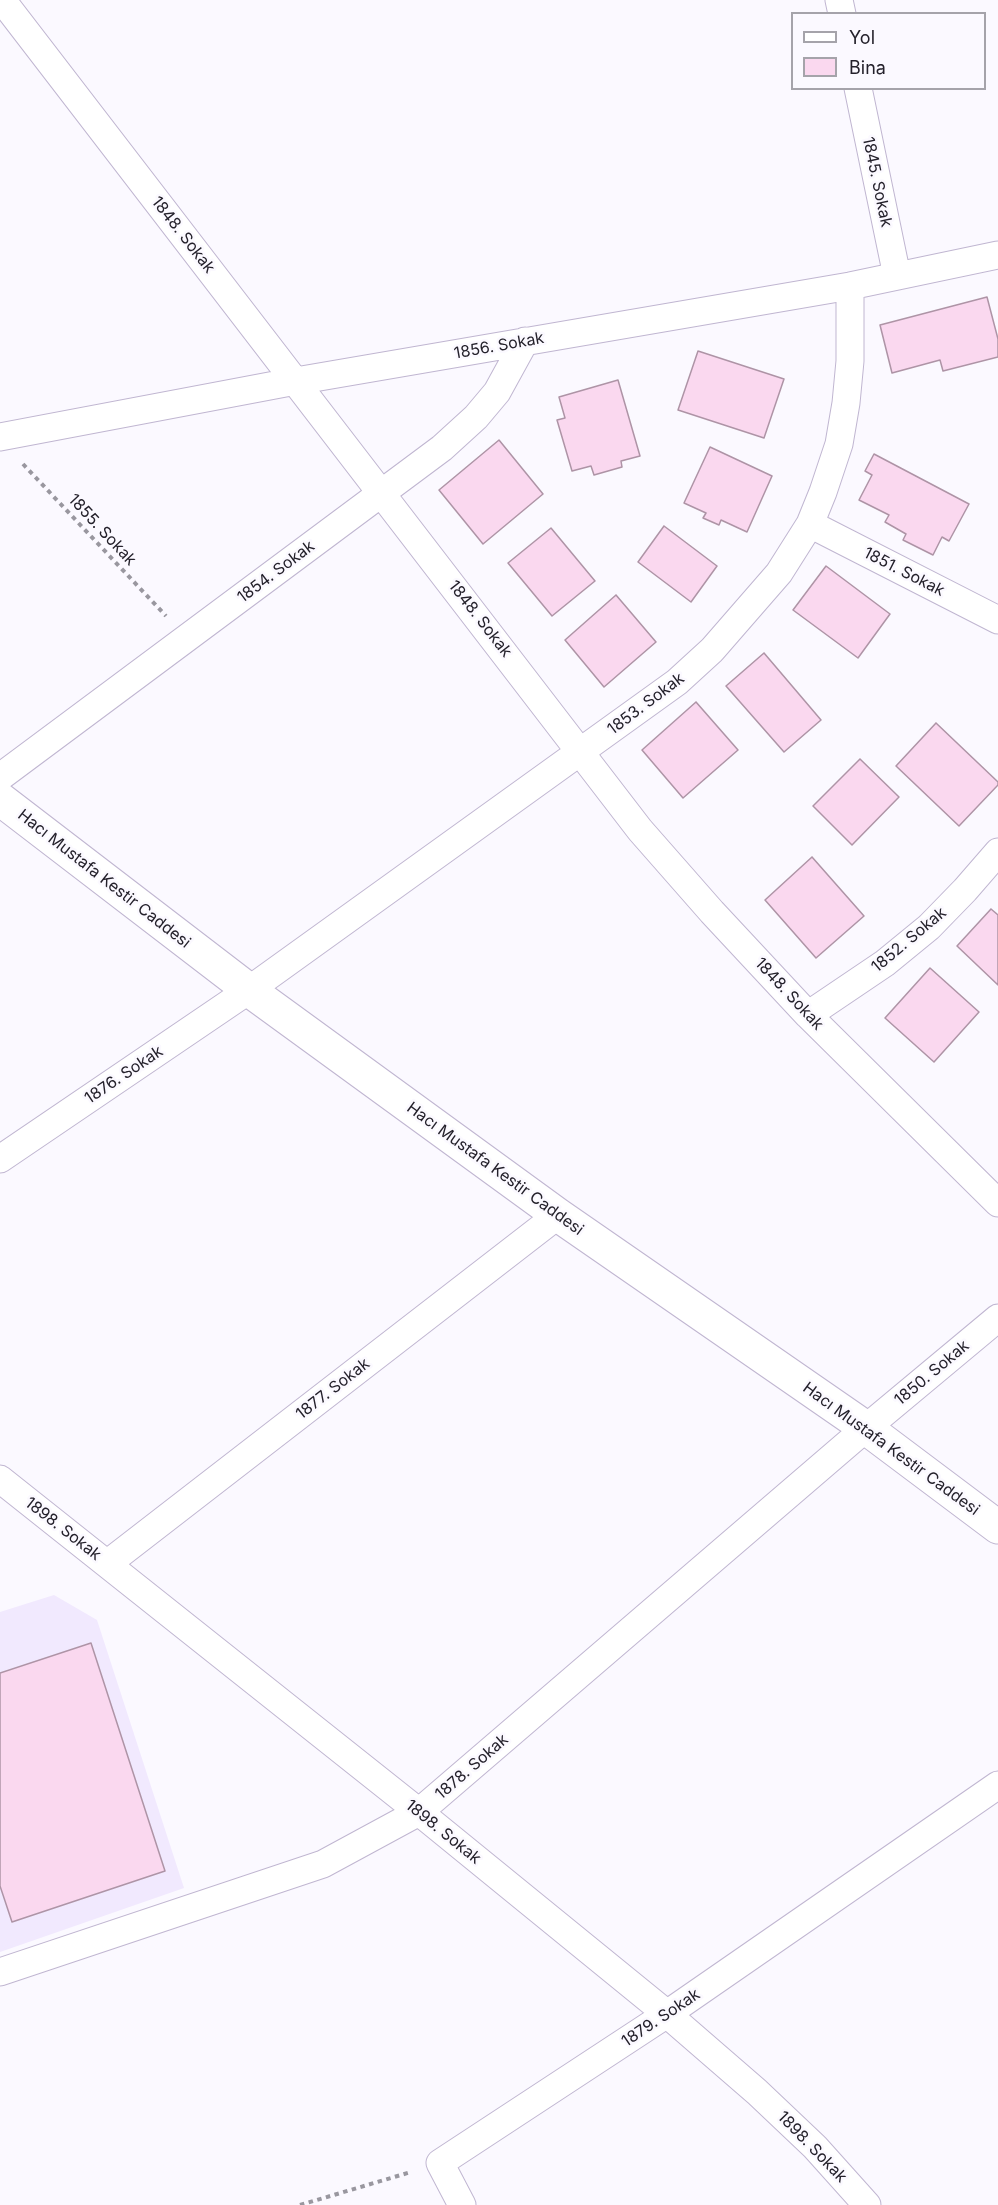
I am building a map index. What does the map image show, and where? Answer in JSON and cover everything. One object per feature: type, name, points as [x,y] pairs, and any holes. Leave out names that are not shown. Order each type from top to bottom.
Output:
[{"type":"street","name":"1848. Sokak","points":[[3,0],[640,830],[712,912],[808,1015],[998,1203]]},
{"type":"street","name":"1845. Sokak","points":[[858,90],[897,276]]},
{"type":"street","name":"1856. Sokak","points":[[8,446],[296,381],[850,286],[998,255]]},
{"type":"street","name":"1853. Sokak","points":[[249,990],[677,682],[712,650],[779,573],[810,524],[839,444],[850,361],[850,286]]},
{"type":"street","name":"1854. Sokak","points":[[0,777],[442,448],[476,417],[497,392],[525,342]]},
{"type":"street","name":"1851. Sokak","points":[[810,524],[998,620]]},
{"type":"street","name":"Hacı Mustafa Kestir Caddesi","points":[[0,799],[249,990],[558,1215],[866,1428],[998,1527]]},
{"type":"street","name":"1852. Sokak","points":[[808,1015],[885,963],[929,927],[998,852]]},
{"type":"street","name":"1876. Sokak","points":[[0,1159],[249,990]]},
{"type":"street","name":"1877. Sokak","points":[[107,1564],[558,1215]]},
{"type":"street","name":"1850. Sokak","points":[[866,1428],[998,1318]]},
{"type":"street","name":"1878. Sokak","points":[[0,1972],[323,1864],[419,1812],[866,1428]]},
{"type":"street","name":"1898. Sokak","points":[[0,1479],[419,1812],[667,2014],[815,2147],[867,2205]]},
{"type":"street","name":"1879. Sokak","points":[[440,2163],[667,2014],[998,1785]]},
{"type":"street","points":[[440,2163],[462,2205]]},
{"type":"path","name":"1855. Sokak","points":[[8,446],[187,638]]},
{"type":"path","points":[[300,2205],[440,2163]]},
{"type":"shaded area","points":[[54,1595],[97,1620],[184,1888],[0,1952],[0,1612]]},
{"type":"building","points":[[987,297],[998,339],[998,357],[943,371],[940,360],[892,373],[880,325]]},
{"type":"building","points":[[698,351],[784,379],[764,438],[678,410]]},
{"type":"building","points":[[618,380],[640,456],[621,461],[622,467],[594,475],[591,466],[572,471],[557,420],[565,418],[559,397]]},
{"type":"building","points":[[499,440],[543,494],[483,544],[439,490]]},
{"type":"building","points":[[710,447],[772,476],[747,532],[721,520],[719,525],[703,518],[706,513],[684,503]]},
{"type":"building","points":[[874,454],[969,504],[949,541],[942,537],[933,555],[903,540],[906,534],[885,522],[889,515],[859,500],[872,475],[865,471]]},
{"type":"building","points":[[664,526],[717,566],[691,602],[638,562]]},
{"type":"building","points":[[551,528],[595,581],[552,616],[508,563]]},
{"type":"building","points":[[826,566],[890,614],[858,658],[793,610]]},
{"type":"building","points":[[616,595],[656,642],[604,687],[565,640]]},
{"type":"building","points":[[764,653],[821,720],[784,752],[726,686]]},
{"type":"building","points":[[696,702],[738,750],[683,798],[642,750]]},
{"type":"building","points":[[936,723],[998,782],[998,785],[959,826],[896,766]]},
{"type":"building","points":[[860,759],[899,797],[852,845],[813,806]]},
{"type":"building","points":[[812,857],[864,916],[816,958],[765,900]]},
{"type":"building","points":[[991,909],[998,915],[998,985],[957,946]]},
{"type":"building","points":[[930,968],[979,1012],[934,1062],[885,1018]]},
{"type":"building","points":[[91,1643],[165,1871],[12,1922],[0,1886],[0,1673]]}]
